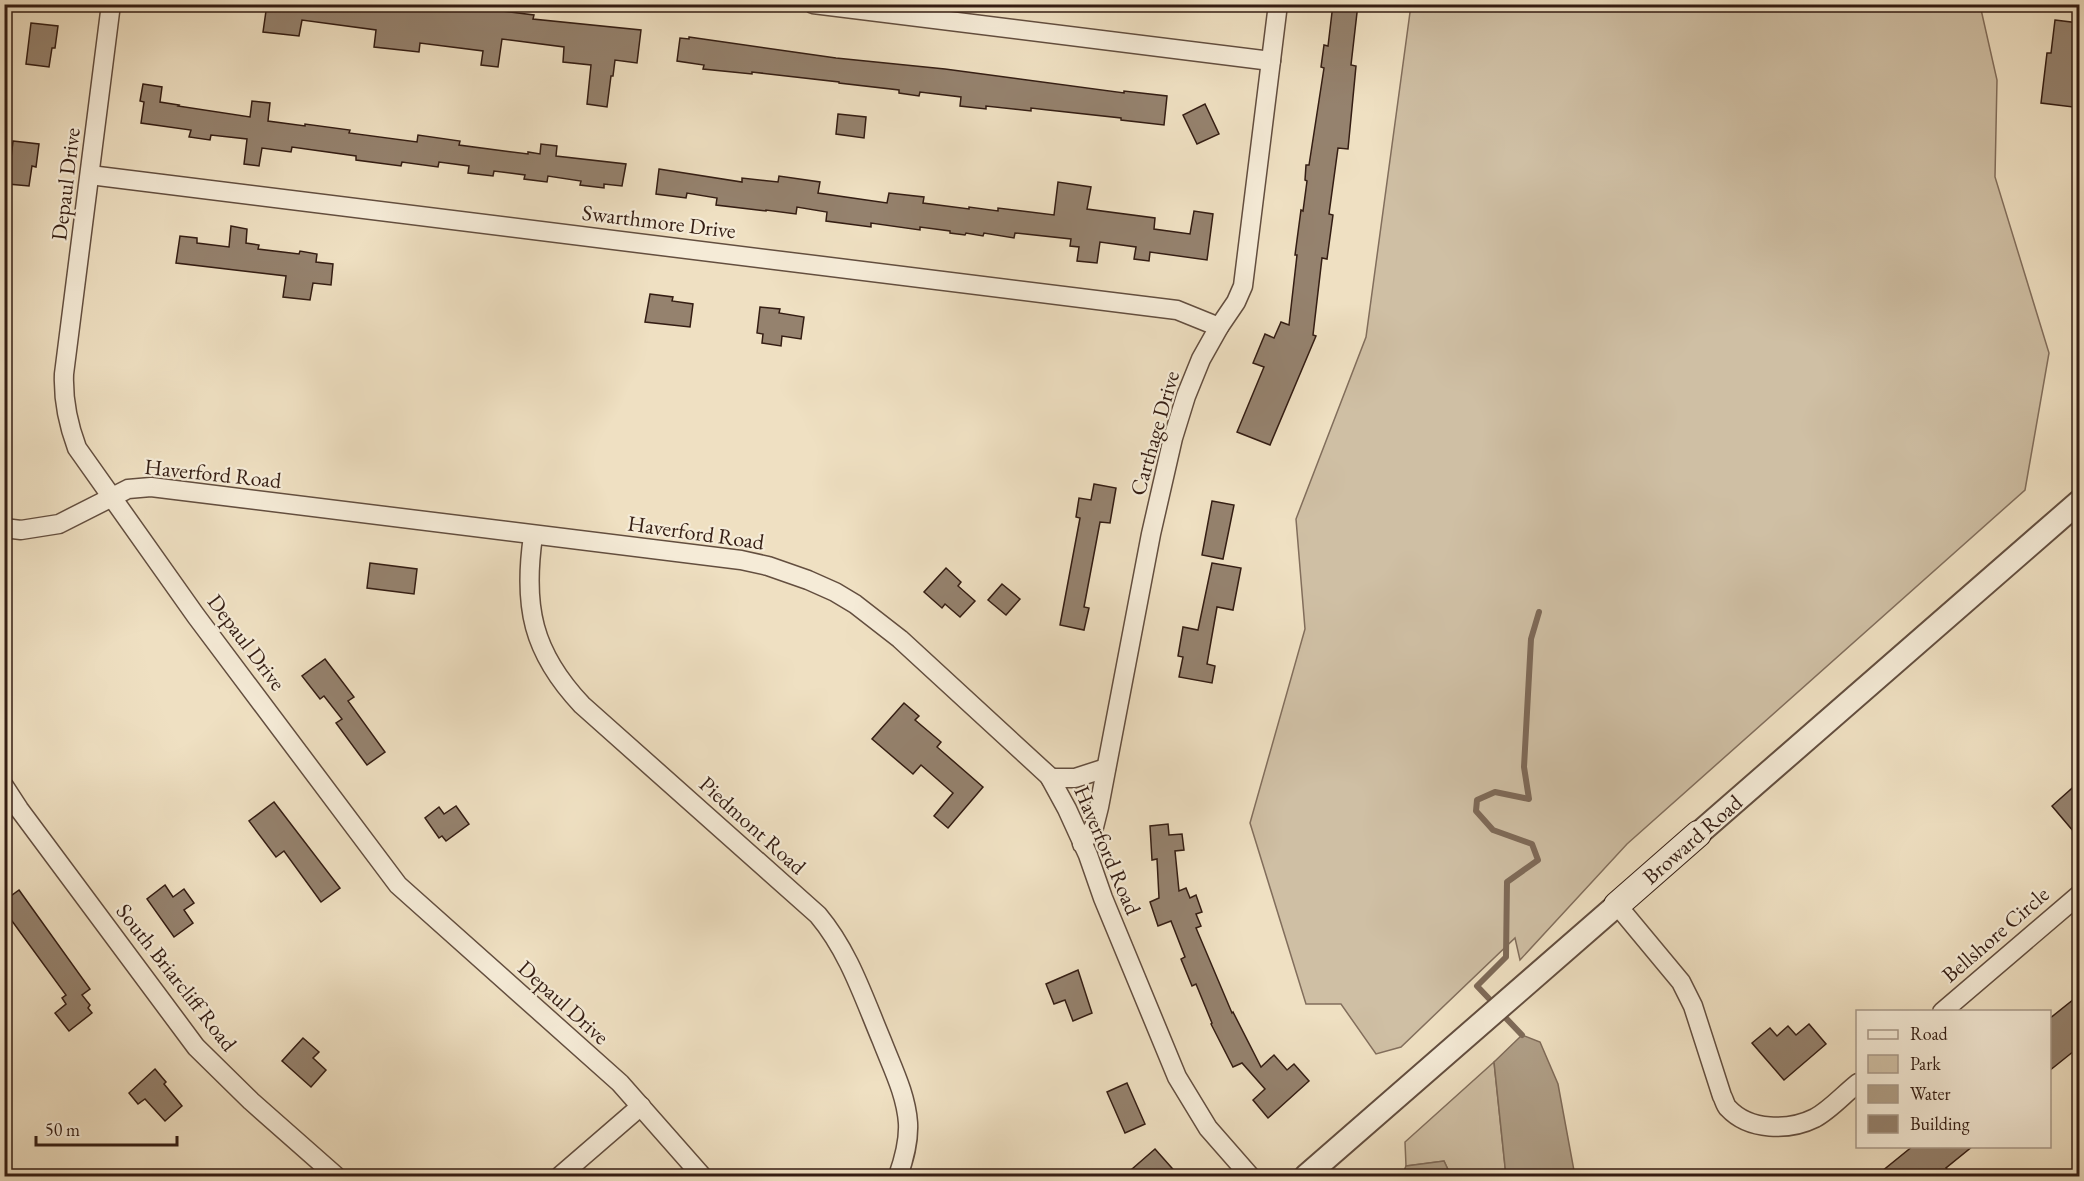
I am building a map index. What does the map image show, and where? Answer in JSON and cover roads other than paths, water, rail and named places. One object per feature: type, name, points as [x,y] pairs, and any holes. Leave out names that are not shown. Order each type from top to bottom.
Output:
[{"type":"main road","name":"Broward Road","points":[[1617,905],[1698,834]]},
{"type":"street","name":"Depaul Drive","points":[[111,4],[64,388],[68,423],[77,448],[196,616],[398,885],[421,908],[620,1083],[702,1176]]},
{"type":"street","points":[[813,4],[1271,61]]},
{"type":"street","name":"Carthage Drive","points":[[1082,844],[1094,827],[1151,534],[1173,438],[1196,370],[1219,327],[1236,303],[1243,286],[1278,4]]},
{"type":"street","name":"Swarthmore Drive","points":[[90,175],[1177,310],[1219,327]]},
{"type":"street","name":"Haverford Road","points":[[4,528],[21,530],[58,525],[128,489],[151,487],[741,560],[776,568],[835,592],[873,617],[900,639],[1050,778],[1082,844],[1177,1077],[1208,1128],[1250,1176]]},
{"type":"street","name":"Broward Road","points":[[1698,834],[2079,501]]},
{"type":"street","name":"Piedmont Road","points":[[533,536],[528,567],[530,613],[538,638],[561,682],[582,705],[818,915],[836,937],[849,962],[902,1091],[908,1121],[908,1141],[898,1176]]},
{"type":"street","points":[[1050,778],[1075,777],[1106,768]]},
{"type":"street","name":"South Briarcliff Road","points":[[4,786],[196,1047],[251,1101],[336,1176]]},
{"type":"street","name":"Bellshore Circle","points":[[1943,1010],[2079,894]]},
{"type":"street","points":[[1617,905],[1681,982],[1693,1006],[1728,1108],[1745,1120],[1757,1124],[1775,1128],[1794,1125],[1817,1117],[1856,1084]]},
{"type":"street","name":"Broward Road","points":[[1306,1176],[1617,905]]},
{"type":"street","points":[[560,1176],[641,1106]]},
{"type":"water","points":[[1522,1035],[1540,1042],[1558,1084],[1575,1176],[1506,1176],[1494,1062]]},
{"type":"water","points":[[1444,1161],[1451,1176],[1402,1176],[1406,1166]]},
{"type":"waterway","points":[[1495,1005],[1477,986],[1506,957],[1507,882],[1538,860],[1532,844],[1493,830],[1476,811],[1477,800],[1495,792],[1529,799],[1524,767],[1531,639],[1539,612]]},
{"type":"waterway","points":[[1501,1013],[1522,1035]]}]
